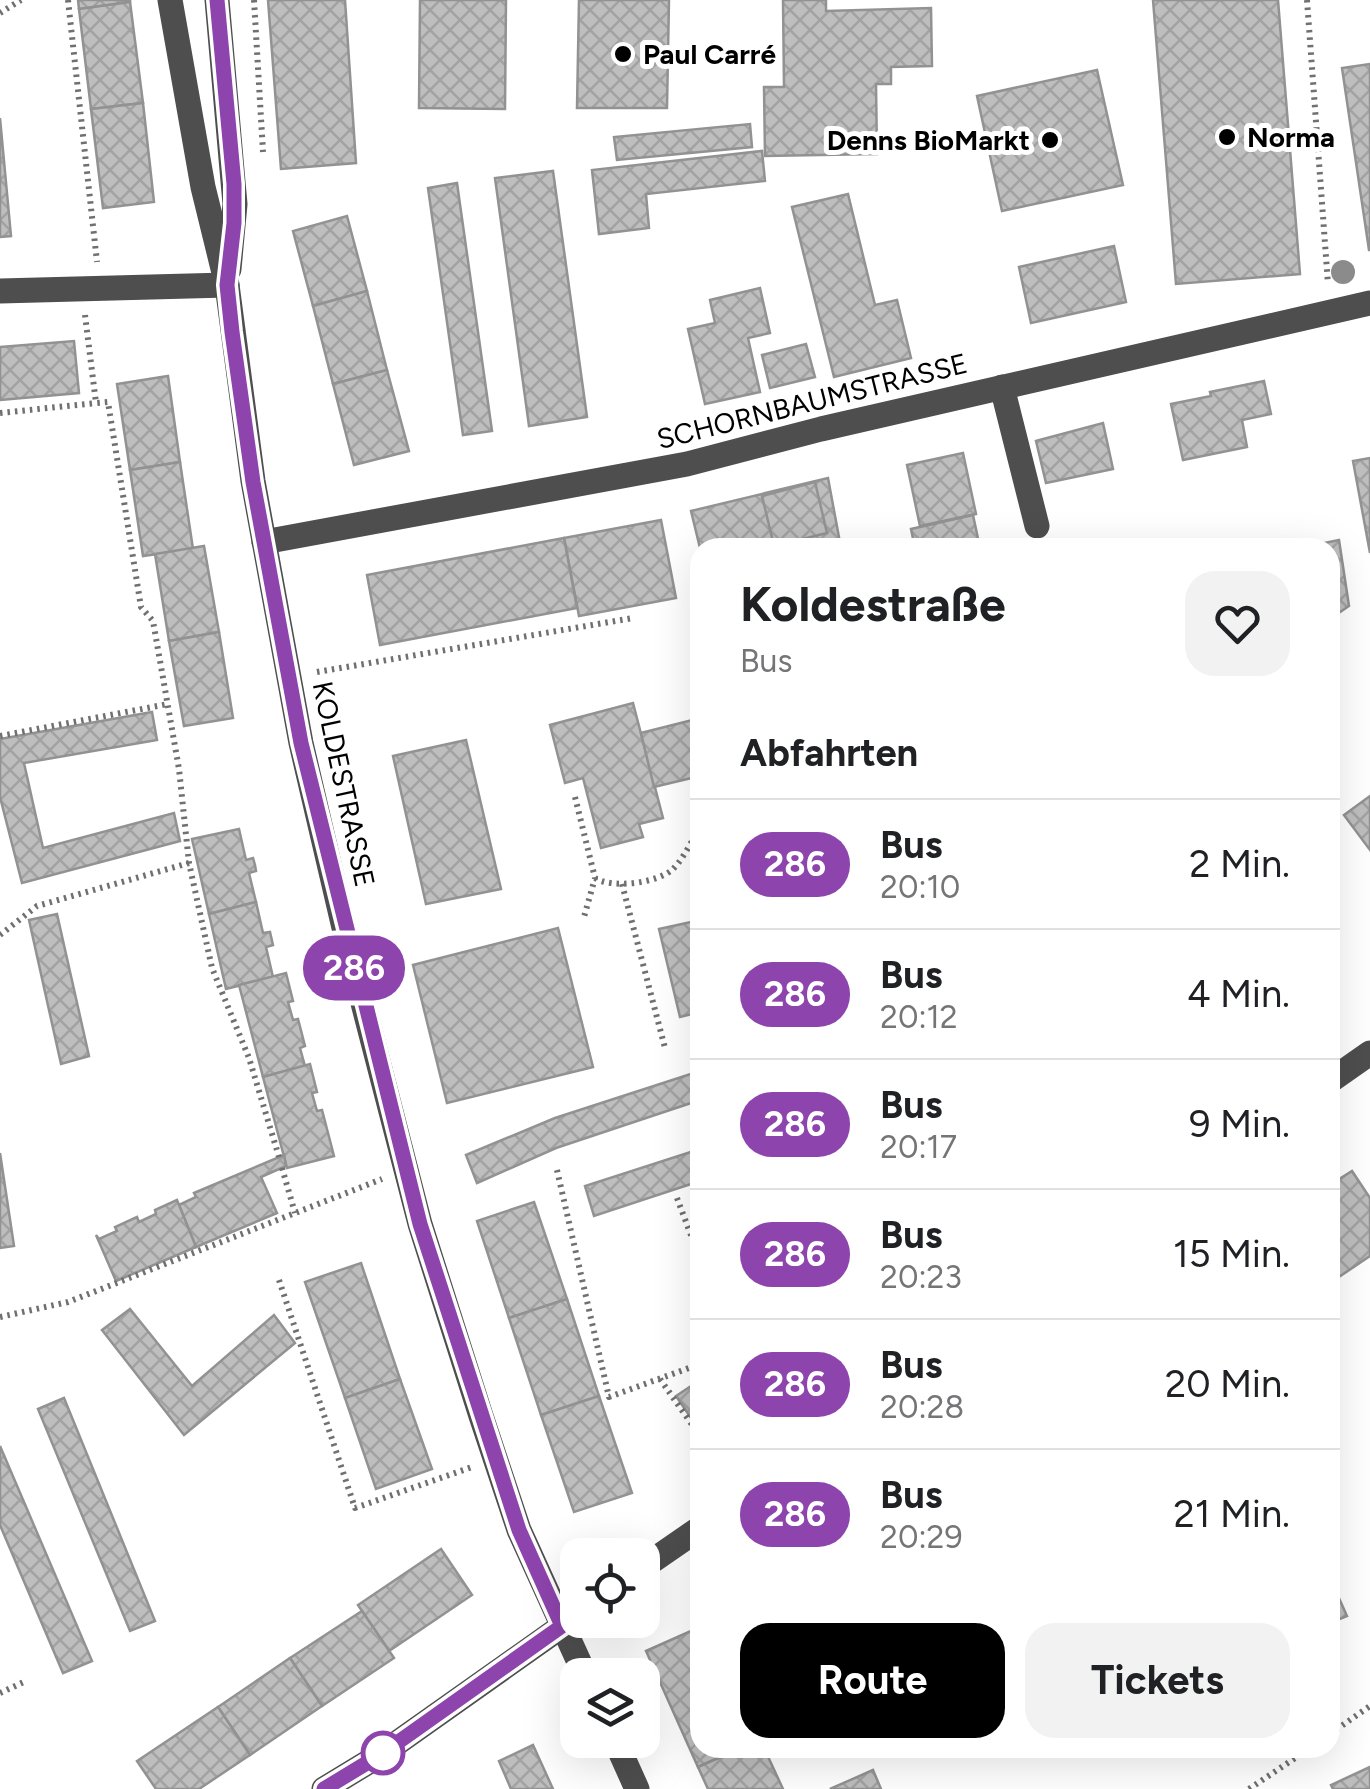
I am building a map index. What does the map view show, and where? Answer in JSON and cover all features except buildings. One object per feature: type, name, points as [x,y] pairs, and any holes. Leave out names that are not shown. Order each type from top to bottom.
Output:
[{"type":"street","name":"KOLDESTRASSE","points":[[170,0],[203,187],[227,285],[264,542],[317,814],[420,1224],[519,1530],[560,1602]]},
{"type":"street","name":"KOLDESTRASSE","points":[[218,0],[234,194],[227,285]]},
{"type":"street","points":[[0,291],[227,285]]},
{"type":"street","name":"SCHORNBAUMSTRASSE","points":[[264,542],[687,464],[1370,302]]},
{"type":"street","points":[[1002,387],[1037,526]]},
{"type":"street","points":[[1340,1074],[1370,1052]]},
{"type":"street","points":[[660,1556],[690,1535]]},
{"type":"street","points":[[324,1789],[380,1755],[560,1627]]},
{"type":"street","points":[[622,1758],[637,1789]]},
{"type":"path","points":[[0,12],[21,0]]},
{"type":"path","points":[[68,0],[96,403]]},
{"type":"path","points":[[1307,0],[1330,311]]},
{"type":"path","points":[[0,413],[108,402],[141,607],[154,620],[190,863],[212,968],[248,1058],[279,1157]]},
{"type":"path","points":[[291,676],[633,618]]},
{"type":"path","points":[[0,736],[168,704]]},
{"type":"path","points":[[575,797],[595,878],[584,917]]},
{"type":"path","points":[[595,878],[612,886],[672,870],[690,842]]},
{"type":"path","points":[[0,935],[36,906],[190,863]]},
{"type":"path","points":[[622,884],[665,1048]]},
{"type":"path","points":[[282,1168],[296,1214]]},
{"type":"path","points":[[557,1170],[608,1397],[690,1368]]},
{"type":"path","points":[[0,1317],[68,1302],[384,1178]]},
{"type":"path","points":[[677,1198],[690,1233]]},
{"type":"path","points":[[279,1280],[356,1508],[473,1466]]},
{"type":"path","points":[[660,1379],[690,1422]]},
{"type":"path","points":[[0,1693],[26,1682]]},
{"type":"path","points":[[1340,1727],[1370,1706]]},
{"type":"path","points":[[1250,1789],[1295,1758]]},
{"type":"bus line","name":"286","points":[[217,0],[234,184],[227,285],[232,332],[253,482],[301,743],[420,1224],[519,1530],[562,1626],[380,1755],[324,1789]]},
{"type":"place","name":"Paul Carré","points":[[623,54]]},
{"type":"place","name":"Norma","points":[[1227,137]]},
{"type":"place","name":"Denns BioMarkt","points":[[1050,140]]}]
